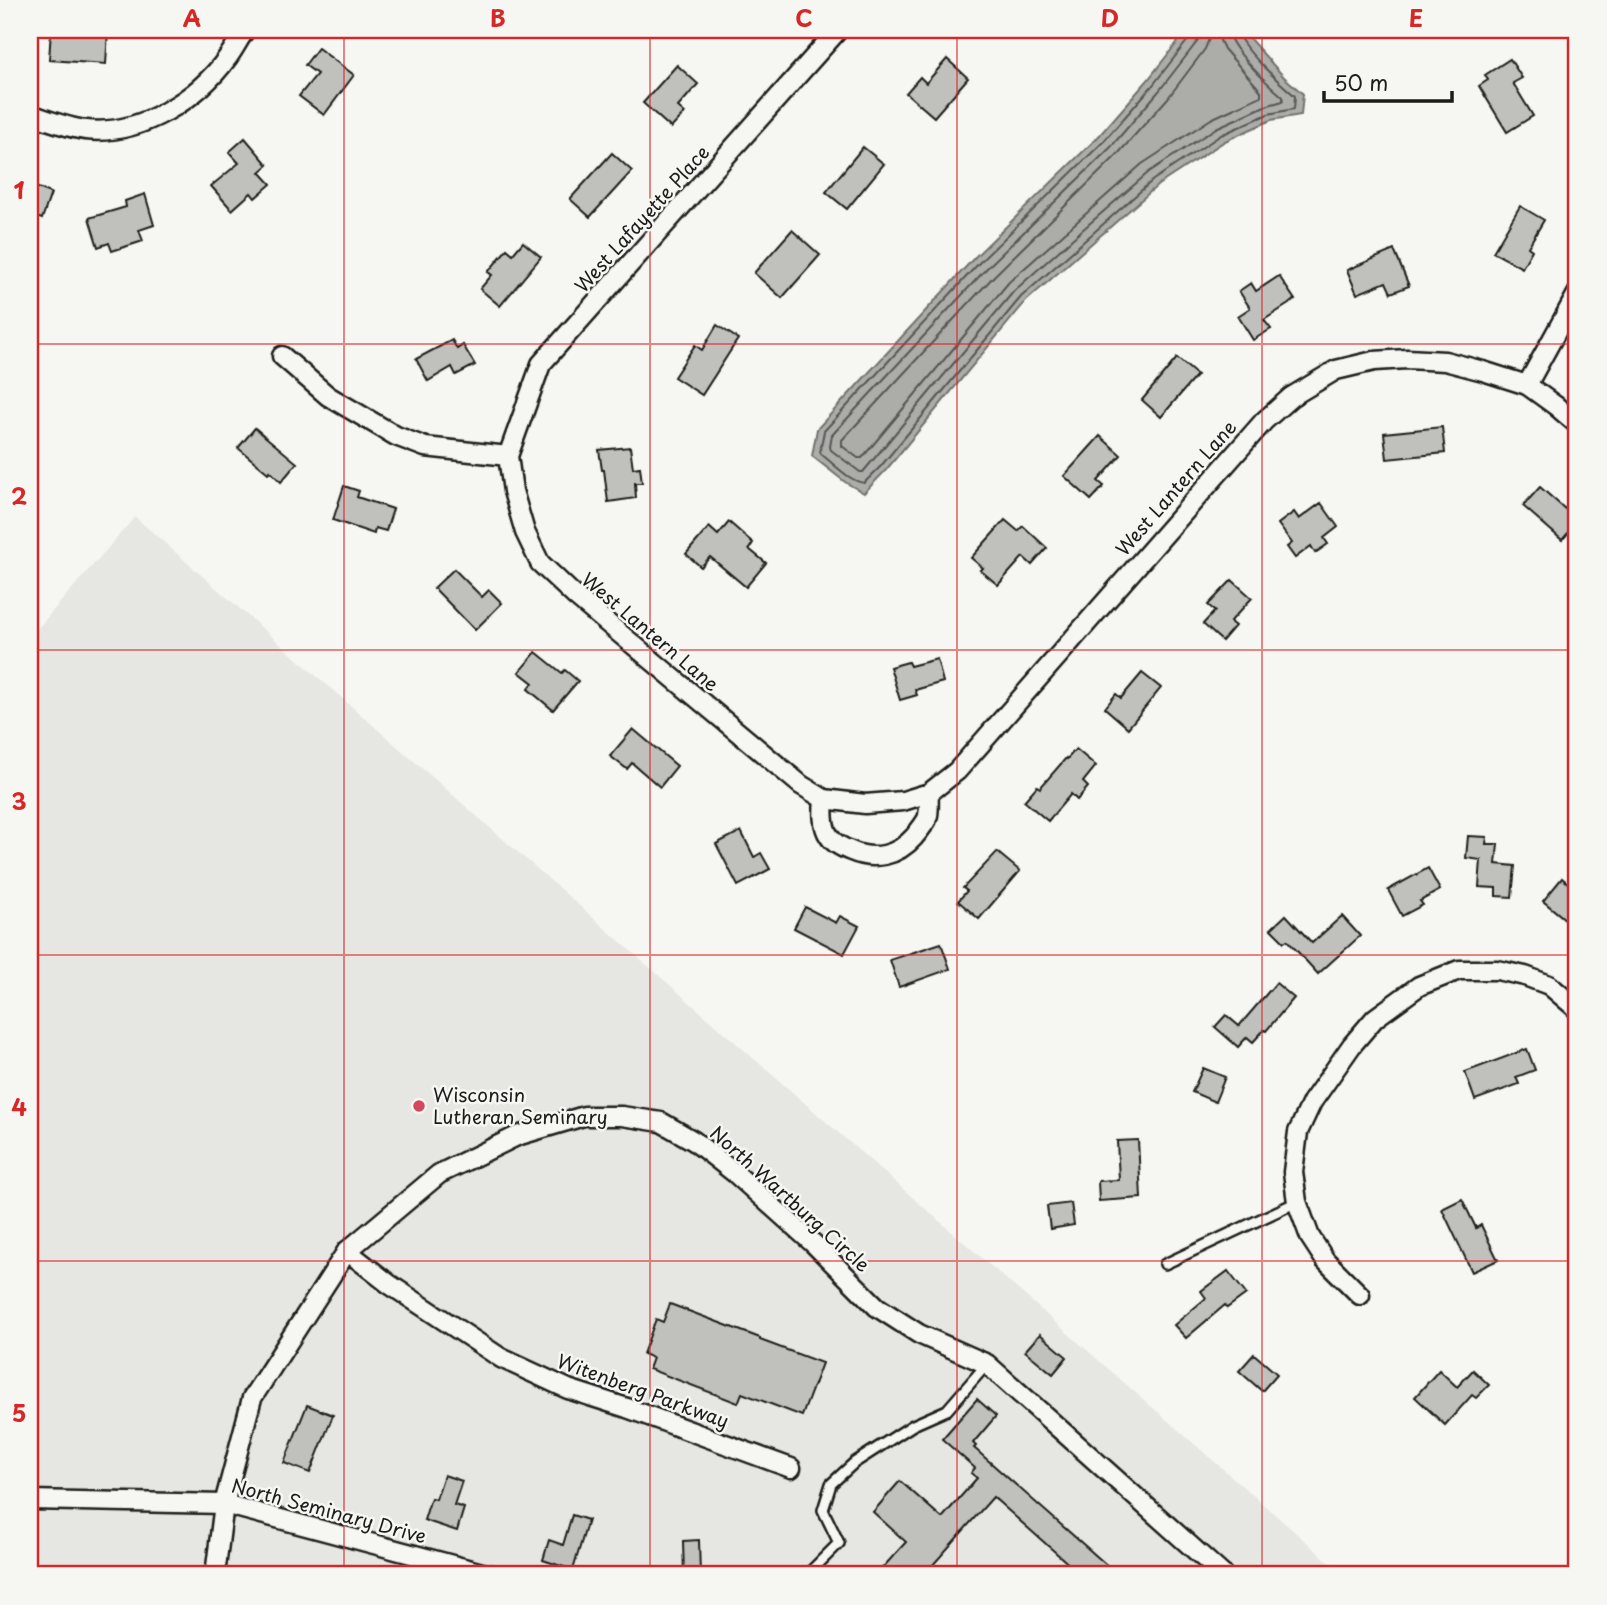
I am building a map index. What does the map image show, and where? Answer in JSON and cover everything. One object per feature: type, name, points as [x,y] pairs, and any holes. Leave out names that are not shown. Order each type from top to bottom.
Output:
[{"type":"street","points":[[30,114],[87,131],[121,129],[151,120],[197,91],[227,59],[245,30]]},
{"type":"street","name":"West Lafayette Place","points":[[508,456],[541,364],[838,30]]},
{"type":"street","points":[[1527,385],[1577,294]]},
{"type":"street","points":[[282,356],[328,396],[396,436],[425,447],[508,456]]},
{"type":"street","name":"West Lantern Lane","points":[[508,456],[513,491],[525,532],[540,563],[575,596],[801,785],[824,799],[865,804],[903,801],[929,793],[957,771],[1264,421],[1291,397],[1336,370],[1374,361],[1445,361],[1527,385],[1577,424]]},
{"type":"street","points":[[824,799],[823,817],[828,835],[843,848],[858,855],[875,857],[892,853],[907,845],[928,818],[929,793]]},
{"type":"street","points":[[1360,1295],[1325,1260],[1310,1237],[1297,1202],[1293,1172],[1298,1132],[1312,1101],[1329,1075],[1375,1018],[1419,986],[1459,970],[1497,970],[1525,976],[1549,985],[1577,1009]]},
{"type":"street","name":"North Wartburg Circle","points":[[215,1575],[223,1504],[252,1398],[346,1251],[439,1174],[517,1136],[584,1116],[622,1116],[662,1122],[694,1141],[736,1174],[814,1244],[877,1307],[919,1334],[987,1364],[1223,1575]]},
{"type":"street","name":"Witenberg Parkway","points":[[346,1251],[389,1284],[512,1363],[568,1389],[791,1468]]},
{"type":"street","name":"North Seminary Drive","points":[[30,1500],[223,1504],[490,1575]]},
{"type":"lane","points":[[1165,1264],[1297,1202]]},
{"type":"lane","points":[[807,1575],[839,1543],[823,1510],[831,1484],[854,1464],[913,1425],[947,1410],[987,1364]]},
{"type":"shaded area","name":"Wisconsin Lutheran Seminary","points":[[135,517],[1344,1575],[30,1575],[30,637]]},
{"type":"water","points":[[1187,30],[1242,30],[1303,94],[1301,115],[1271,120],[1225,141],[1158,185],[1026,301],[864,493],[812,456],[817,429],[975,257],[1098,137]]},
{"type":"building","points":[[51,30],[108,30],[106,64],[49,60]]},
{"type":"building","points":[[318,48],[354,75],[324,115],[299,96],[317,74],[305,65]]},
{"type":"building","points":[[947,59],[968,78],[934,117],[906,93],[920,77],[926,83]]},
{"type":"building","points":[[1510,59],[1522,78],[1513,83],[1533,116],[1507,132],[1479,86],[1488,80],[1485,75]]},
{"type":"building","points":[[677,65],[698,84],[678,107],[685,113],[671,128],[643,103]]},
{"type":"building","points":[[245,138],[268,165],[260,172],[271,184],[255,198],[251,193],[232,210],[211,186],[239,163],[229,152]]},
{"type":"building","points":[[863,147],[884,164],[847,209],[826,192]]},
{"type":"building","points":[[612,153],[632,171],[590,217],[570,199]]},
{"type":"building","points":[[30,185],[51,193],[42,219],[30,215]]},
{"type":"building","points":[[145,194],[154,225],[139,230],[143,241],[112,251],[109,243],[98,247],[89,218],[126,207],[125,201]]},
{"type":"building","points":[[1520,206],[1544,220],[1528,247],[1532,250],[1522,268],[1493,252]]},
{"type":"building","points":[[792,230],[820,255],[782,298],[754,273]]},
{"type":"building","points":[[523,242],[541,257],[500,306],[480,289],[492,275],[488,272],[507,249],[513,254]]},
{"type":"building","points":[[1394,250],[1409,286],[1391,293],[1386,282],[1357,294],[1347,270]]},
{"type":"building","points":[[1279,276],[1295,300],[1264,320],[1271,329],[1253,340],[1238,316],[1250,308],[1239,291],[1251,283],[1256,291]]},
{"type":"building","points":[[717,325],[738,339],[702,395],[674,377],[695,345],[702,350]]},
{"type":"building","points":[[452,340],[457,349],[463,345],[475,365],[456,375],[452,367],[428,381],[416,359]]},
{"type":"building","points":[[1177,358],[1197,375],[1161,417],[1142,400]]},
{"type":"building","points":[[1442,427],[1445,453],[1387,459],[1384,433]]},
{"type":"building","points":[[255,428],[297,463],[281,482],[238,448]]},
{"type":"building","points":[[1100,436],[1121,455],[1098,481],[1104,486],[1091,500],[1064,476]]},
{"type":"building","points":[[630,447],[633,468],[640,467],[642,483],[635,483],[636,498],[608,502],[599,450]]},
{"type":"building","points":[[344,486],[359,491],[357,497],[393,509],[386,531],[375,528],[374,534],[333,520]]},
{"type":"building","points":[[1540,487],[1565,509],[1577,495],[1577,523],[1562,540],[1523,506]]},
{"type":"building","points":[[1321,503],[1338,527],[1324,538],[1328,544],[1315,553],[1311,546],[1295,558],[1287,547],[1292,543],[1278,524],[1294,512],[1299,519]]},
{"type":"building","points":[[1005,520],[1018,531],[1023,526],[1047,548],[1032,565],[1023,557],[998,585],[980,570],[983,568],[971,558]]},
{"type":"building","points":[[729,522],[753,543],[749,549],[766,563],[746,587],[710,557],[701,567],[686,554],[709,527],[718,535]]},
{"type":"building","points":[[454,569],[482,597],[489,590],[502,603],[475,630],[434,588]]},
{"type":"building","points":[[1232,580],[1252,598],[1230,622],[1235,626],[1222,641],[1203,624],[1215,611],[1208,605]]},
{"type":"building","points":[[536,652],[562,673],[565,670],[578,681],[553,710],[528,689],[533,683],[519,672]]},
{"type":"building","points":[[937,659],[943,682],[915,690],[917,695],[900,700],[890,667],[908,662],[910,666]]},
{"type":"building","points":[[1142,673],[1161,688],[1128,728],[1105,708],[1116,694],[1121,698]]},
{"type":"building","points":[[633,729],[677,766],[660,787],[632,763],[627,769],[610,756]]},
{"type":"building","points":[[1076,749],[1096,766],[1083,782],[1088,787],[1077,800],[1071,794],[1048,821],[1024,801],[1037,786],[1040,788]]},
{"type":"building","points":[[741,831],[754,857],[761,853],[770,869],[738,886],[716,844]]},
{"type":"building","points":[[1468,836],[1487,837],[1486,844],[1498,844],[1496,864],[1515,866],[1512,897],[1496,896],[1496,888],[1479,887],[1481,860],[1466,858]]},
{"type":"building","points":[[997,852],[1020,871],[979,919],[958,901],[967,891],[963,888]]},
{"type":"building","points":[[1428,868],[1440,890],[1420,901],[1423,905],[1402,916],[1388,890]]},
{"type":"building","points":[[1562,878],[1577,891],[1577,917],[1571,924],[1543,901]]},
{"type":"building","points":[[805,907],[836,923],[840,916],[859,926],[844,954],[794,928]]},
{"type":"building","points":[[1286,915],[1312,943],[1342,916],[1360,936],[1318,974],[1287,940],[1284,942],[1271,929]]},
{"type":"building","points":[[941,943],[950,969],[899,987],[890,960]]},
{"type":"building","points":[[1276,983],[1294,998],[1253,1042],[1247,1037],[1238,1047],[1215,1027],[1226,1015],[1239,1026]]},
{"type":"building","points":[[1527,1049],[1535,1070],[1516,1077],[1519,1084],[1475,1100],[1465,1072]]},
{"type":"building","points":[[1203,1068],[1225,1077],[1215,1102],[1192,1092]]},
{"type":"building","points":[[1138,1140],[1141,1198],[1099,1201],[1098,1181],[1119,1180],[1117,1141]]},
{"type":"building","points":[[1462,1199],[1476,1228],[1481,1225],[1498,1260],[1472,1272],[1442,1209]]},
{"type":"building","points":[[1071,1203],[1074,1225],[1050,1229],[1047,1206]]},
{"type":"building","points":[[1228,1271],[1246,1294],[1227,1308],[1225,1305],[1186,1338],[1174,1325],[1206,1298],[1201,1291]]},
{"type":"building","points":[[670,1304],[822,1363],[802,1416],[742,1393],[738,1403],[649,1369],[653,1358],[643,1354],[656,1319],[663,1322]]},
{"type":"building","points":[[1040,1334],[1067,1357],[1053,1374],[1025,1351]]},
{"type":"building","points":[[1254,1354],[1277,1374],[1262,1391],[1239,1371]]},
{"type":"building","points":[[1439,1370],[1457,1387],[1473,1370],[1489,1385],[1476,1398],[1472,1395],[1445,1425],[1415,1397]]},
{"type":"building","points":[[977,1399],[996,1416],[973,1443],[976,1446],[974,1448],[1118,1575],[1081,1575],[993,1497],[924,1575],[876,1575],[906,1542],[873,1512],[900,1481],[942,1518],[977,1478],[971,1473],[975,1468],[942,1439]]},
{"type":"building","points":[[307,1405],[333,1415],[310,1473],[284,1463]]},
{"type":"building","points":[[444,1475],[462,1481],[454,1505],[464,1508],[457,1531],[424,1520],[431,1498],[436,1499]]},
{"type":"building","points":[[572,1515],[588,1520],[573,1570],[543,1560],[549,1540],[563,1545]]},
{"type":"building","points":[[699,1540],[700,1575],[684,1575],[683,1541]]},
{"type":"place","name":"Wisconsin Lutheran Seminary","points":[[419,1106]]}]
